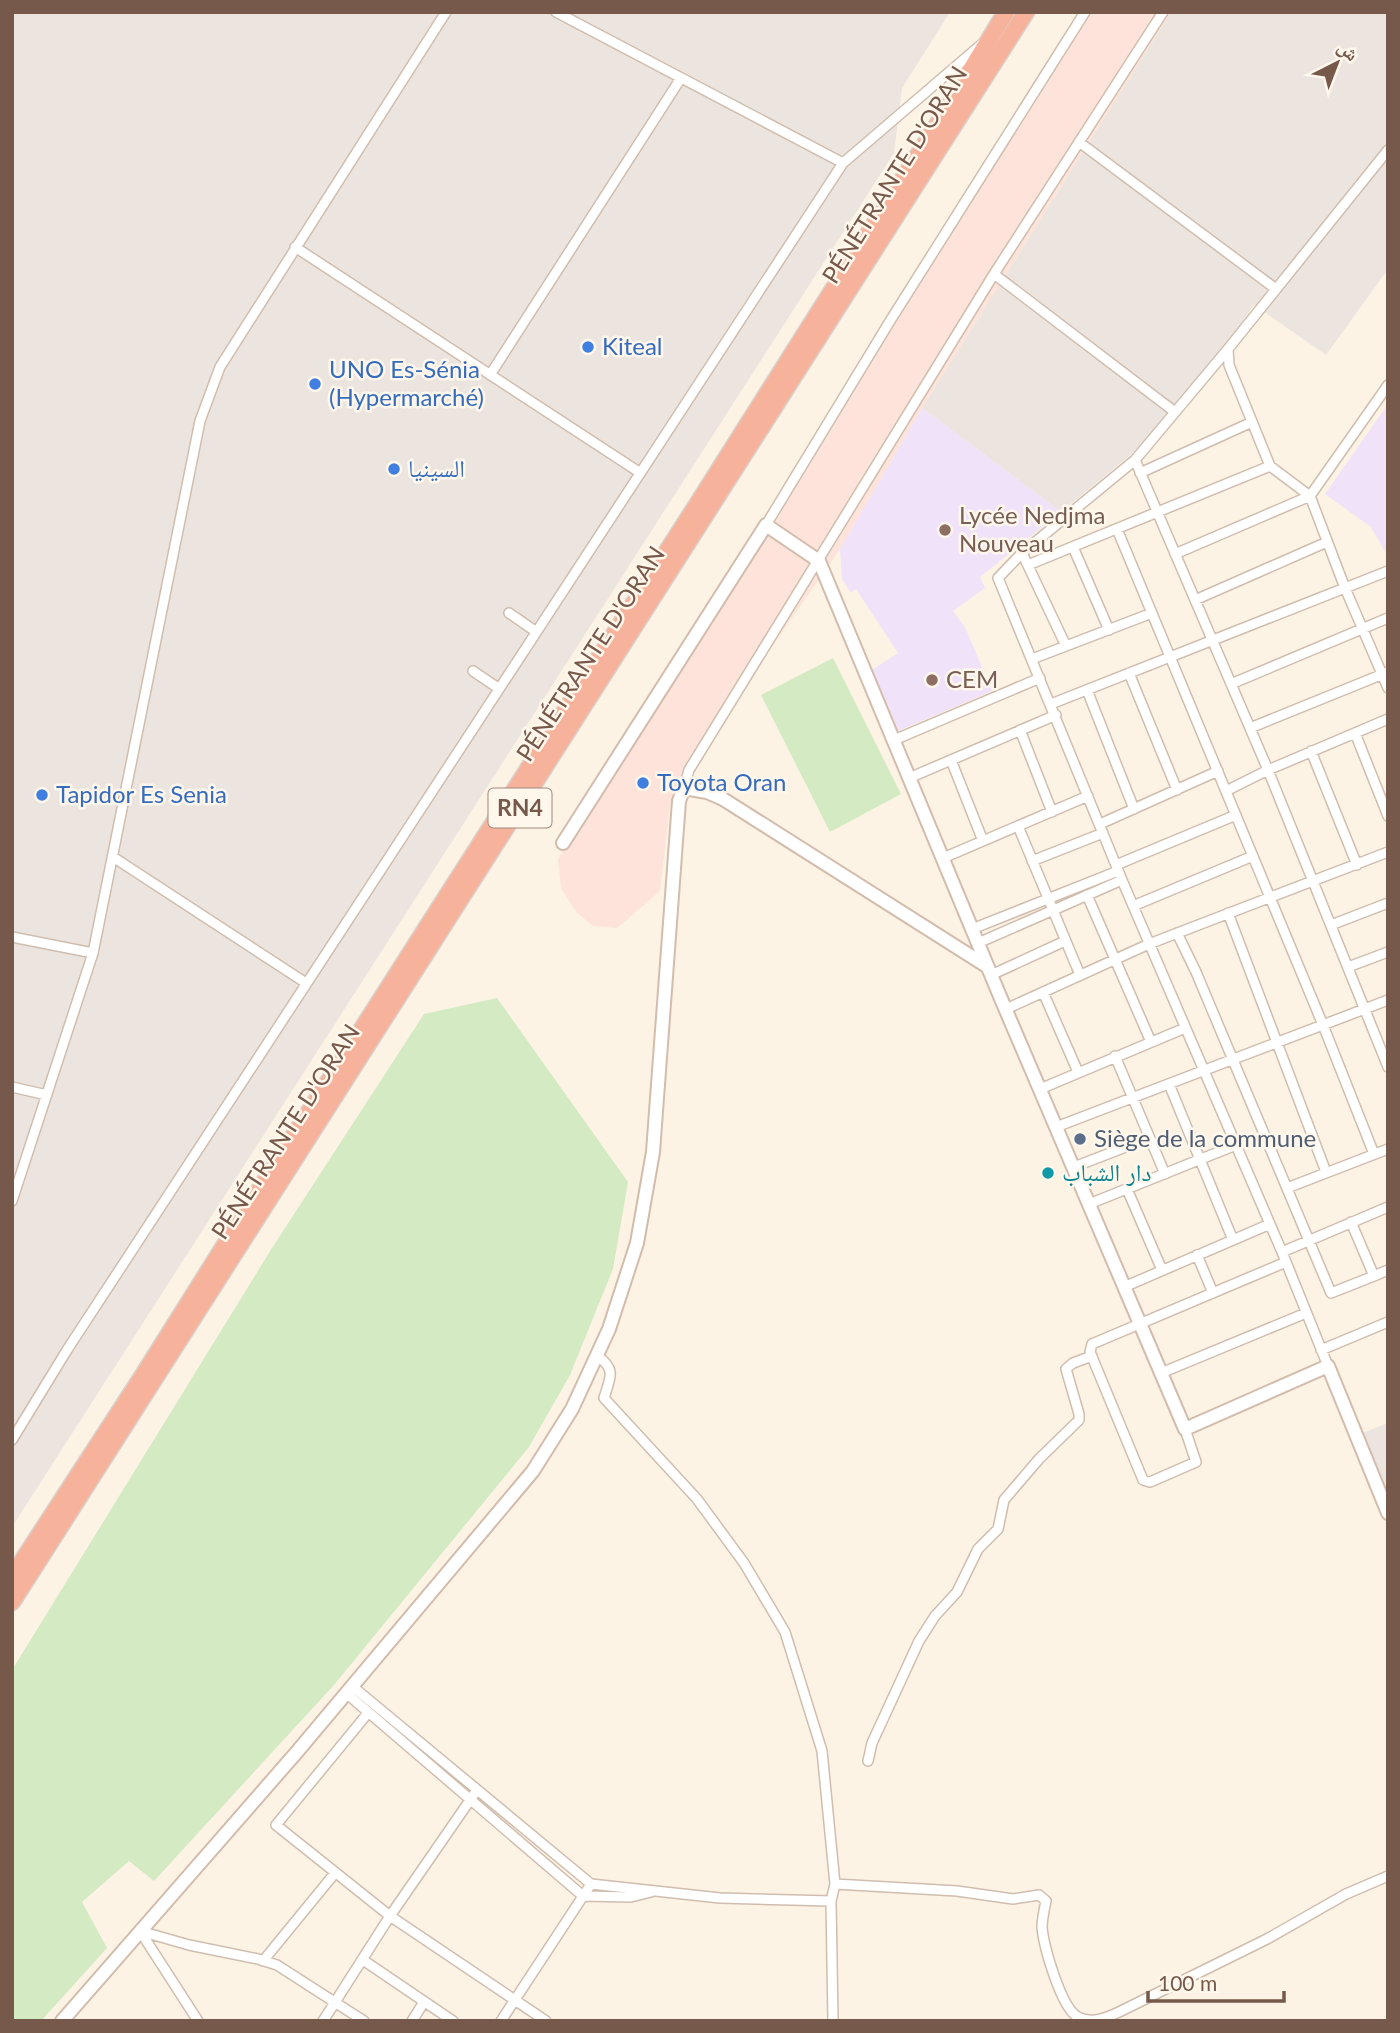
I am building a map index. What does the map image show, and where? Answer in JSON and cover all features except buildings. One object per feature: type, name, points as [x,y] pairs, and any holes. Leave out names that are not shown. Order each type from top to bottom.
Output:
[{"type":"highway","name":"PÉNÉTRANTE D'ORAN","points":[[12,1577],[144,1374],[935,130],[1006,12]]},
{"type":"highway","name":"PÉNÉTRANTE D'ORAN","points":[[12,1602],[1026,12]]},
{"type":"street","points":[[12,1201],[93,953],[200,421],[220,367],[446,12]]},
{"type":"street","points":[[556,12],[843,163]]},
{"type":"street","points":[[564,843],[766,525],[897,310],[1085,12]]},
{"type":"street","points":[[62,2021],[349,1690],[533,1471],[572,1409],[609,1329],[637,1244],[653,1152],[679,801],[689,771],[994,274],[1163,12]]},
{"type":"street","points":[[12,1440],[67,1350],[843,163],[988,38]]},
{"type":"street","points":[[490,375],[681,78]]},
{"type":"street","points":[[1079,142],[1276,289]]},
{"type":"street","points":[[1388,150],[1135,460],[1022,553],[998,578],[1149,944],[1284,1257],[1388,1513]]},
{"type":"street","points":[[295,247],[639,472]]},
{"type":"street","points":[[994,274],[1175,412]]},
{"type":"street","points":[[1228,349],[1229,365],[1270,466],[1310,496],[1345,588],[1385,673],[1388,688]]},
{"type":"street","points":[[1175,554],[1310,496],[1388,385]]},
{"type":"street","points":[[1140,472],[1252,422]]},
{"type":"street","points":[[1135,460],[1268,769],[1388,1067]]},
{"type":"street","points":[[1028,565],[1270,466]]},
{"type":"street","points":[[766,525],[819,561],[972,929],[1140,1325],[1185,1429],[1196,1462],[1150,1482],[1143,1480],[1092,1356],[1090,1348],[1095,1342],[1140,1325],[1213,1293],[1284,1257],[1309,1241],[1388,1207]]},
{"type":"street","points":[[1117,529],[1374,1154]]},
{"type":"street","points":[[1195,600],[1327,542]]},
{"type":"street","points":[[1073,547],[1109,630]]},
{"type":"street","points":[[1022,553],[1066,646]]},
{"type":"street","points":[[1051,704],[1388,571]]},
{"type":"street","points":[[509,613],[536,631]]},
{"type":"street","points":[[1032,659],[1152,613]]},
{"type":"street","points":[[1231,684],[1388,618]]},
{"type":"street","points":[[473,671],[498,688]]},
{"type":"street","points":[[1129,673],[1177,790]]},
{"type":"street","points":[[1250,728],[1385,673]]},
{"type":"street","points":[[894,740],[1041,678]]},
{"type":"street","points":[[1087,690],[1134,809]]},
{"type":"street","points":[[909,778],[1056,715]]},
{"type":"street","points":[[1226,791],[1268,769],[1388,719]]},
{"type":"street","points":[[1020,730],[1052,812]]},
{"type":"street","points":[[1354,733],[1388,816]]},
{"type":"street","points":[[1311,751],[1357,865]]},
{"type":"street","points":[[951,760],[983,841]]},
{"type":"street","points":[[1032,861],[1101,829],[1134,809],[1218,771]]},
{"type":"street","points":[[684,788],[707,792],[723,799],[990,971]]},
{"type":"street","points":[[943,858],[1088,796]]},
{"type":"street","points":[[972,929],[1119,872],[1236,815]]},
{"type":"street","points":[[1018,826],[1080,975]]},
{"type":"street","points":[[1006,1009],[1149,944],[1388,852]]},
{"type":"street","points":[[1133,906],[1253,856]]},
{"type":"street","points":[[113,857],[306,983]]},
{"type":"street","points":[[978,943],[1087,895],[1119,872]]},
{"type":"street","points":[[1087,895],[1151,1042]]},
{"type":"street","points":[[1331,925],[1388,903]]},
{"type":"street","points":[[1228,913],[1326,1172]]},
{"type":"street","points":[[1177,933],[1196,972],[1331,1293],[1388,1270]]},
{"type":"street","points":[[12,937],[93,953]]},
{"type":"street","points":[[990,971],[1065,941]]},
{"type":"street","points":[[1348,967],[1388,951]]},
{"type":"street","points":[[1044,992],[1078,1072]]},
{"type":"street","points":[[1056,1127],[1388,1000]]},
{"type":"street","points":[[1040,1089],[1185,1028]]},
{"type":"street","points":[[1115,1056],[1165,1174]]},
{"type":"street","points":[[1169,1084],[1233,1240]]},
{"type":"street","points":[[12,1087],[47,1095]]},
{"type":"street","points":[[1074,1167],[1149,1138]]},
{"type":"street","points":[[1089,1204],[1236,1145]]},
{"type":"street","points":[[1287,1188],[1388,1149]]},
{"type":"street","points":[[1127,1189],[1163,1270]]},
{"type":"street","points":[[1351,1222],[1374,1276]]},
{"type":"street","points":[[1124,1287],[1270,1224]]},
{"type":"street","points":[[1197,1255],[1213,1293]]},
{"type":"street","points":[[1161,1373],[1306,1313]]},
{"type":"street","points":[[1321,1350],[1388,1322]]},
{"type":"street","points":[[597,1356],[607,1363],[611,1373],[604,1398],[697,1499],[744,1563],[785,1632],[822,1751],[835,1884],[831,1901],[833,2021]]},
{"type":"street","points":[[868,1761],[872,1743],[919,1641],[935,1616],[957,1592],[978,1549],[998,1529],[1004,1500],[1039,1459],[1078,1423],[1080,1416],[1066,1369],[1070,1364],[1092,1356]]},
{"type":"street","points":[[1185,1429],[1328,1366]]},
{"type":"street","points":[[349,1690],[368,1713],[583,1896],[631,1897],[657,1891]]},
{"type":"street","points":[[349,1690],[478,1790],[591,1884],[720,1898],[831,1901]]},
{"type":"street","points":[[368,1713],[276,1825],[390,1916],[546,2021]]},
{"type":"street","points":[[323,2021],[390,1916],[478,1790]]},
{"type":"street","points":[[264,1961],[335,1873]]},
{"type":"street","points":[[835,1884],[957,1891],[1013,1899],[1040,1895],[1046,1901],[1042,1925],[1044,1939],[1063,1998],[1068,2009],[1079,2017],[1091,2020],[1104,2019],[1119,2012],[1267,1939],[1346,1894],[1388,1877]]},
{"type":"street","points":[[501,2021],[591,1884]]},
{"type":"street","points":[[140,1931],[264,1961],[298,1976],[364,2021]]},
{"type":"street","points":[[140,1931],[198,2021]]},
{"type":"street","points":[[363,1960],[453,2021]]},
{"type":"street","points":[[412,2021],[425,2002]]},
{"type":"shaded area","points":[[12,12],[950,12],[902,88],[894,153],[12,1527]]},
{"type":"shaded area","points":[[1079,12],[1171,12],[922,408],[840,549],[683,774],[670,805],[660,891],[617,928],[593,926],[576,912],[561,888],[558,859]]},
{"type":"shaded area","points":[[1171,12],[1388,12],[1388,269],[1326,355],[1254,305],[1175,418],[1061,512],[922,408]]},
{"type":"shaded area","points":[[1388,404],[1388,557],[1371,527],[1325,494]]},
{"type":"shaded area","name":"Lycée Nedjma Nouveau","points":[[922,408],[1061,512],[980,577],[985,588],[953,611],[965,627],[992,691],[898,731],[872,670],[898,653],[856,589],[851,593],[842,579],[840,549]]},
{"type":"shaded area","points":[[1388,1423],[1388,1525],[1355,1436]]},
{"type":"green space","points":[[833,658],[901,794],[830,832],[761,695]]},
{"type":"green space","points":[[497,998],[628,1182],[613,1269],[570,1375],[529,1447],[334,1685],[154,1881],[129,1861],[82,1902],[107,1948],[41,2021],[12,2021],[12,1670],[272,1248],[424,1014]]},
{"type":"place","name":"Kiteal","points":[[588,347]]},
{"type":"place","name":"UNO Es-Sénia (Hypermarché)","points":[[315,384]]},
{"type":"place","name":"السينيا","points":[[394,469]]},
{"type":"place","name":"Lycée Nedjma Nouveau","points":[[945,530]]},
{"type":"place","name":"CEM","points":[[932,680]]},
{"type":"place","name":"Toyota Oran","points":[[643,783]]},
{"type":"place","name":"Tapidor Es Senia","points":[[42,795]]},
{"type":"place","name":"Siège de la commune","points":[[1080,1139]]},
{"type":"place","name":"دار الشباب","points":[[1048,1173]]}]
